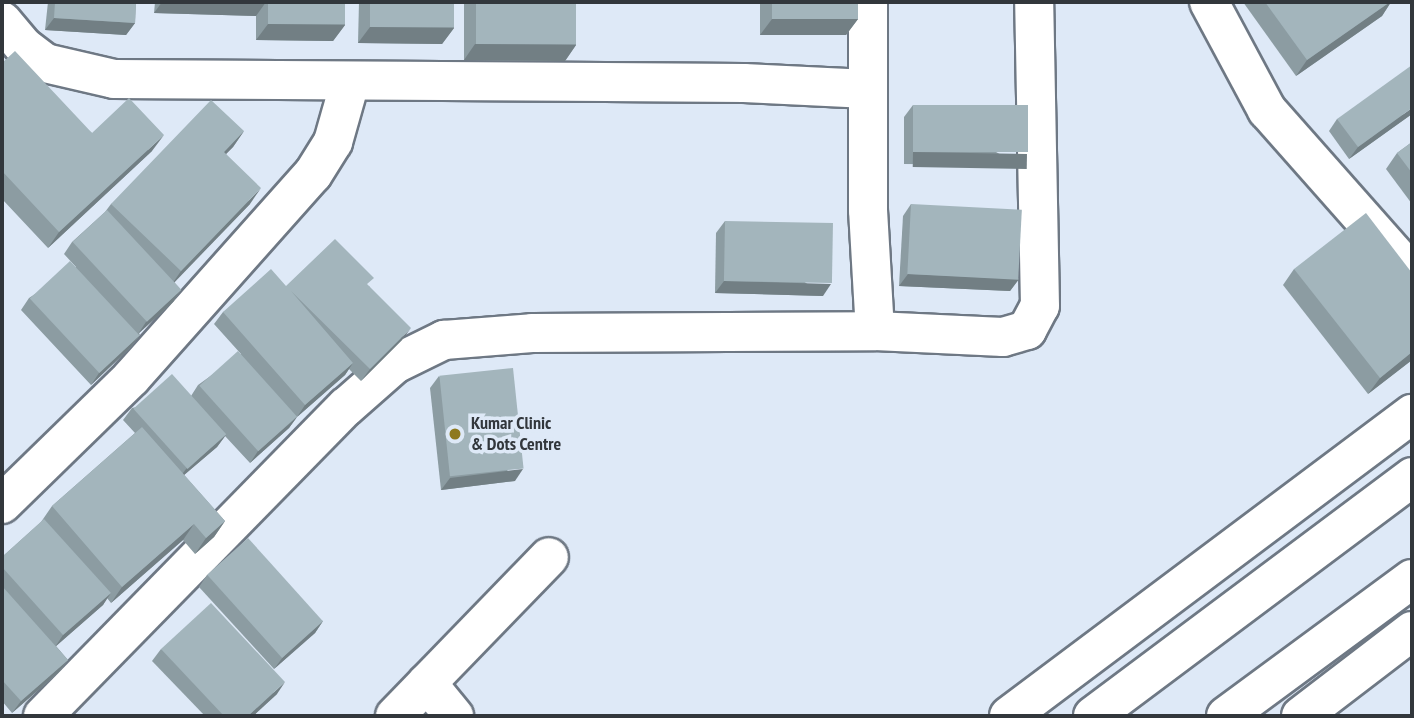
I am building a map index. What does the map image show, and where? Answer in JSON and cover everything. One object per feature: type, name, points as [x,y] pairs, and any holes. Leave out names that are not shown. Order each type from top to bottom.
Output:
[{"type":"main road","points":[[868,2],[874,331]]},
{"type":"main road","points":[[43,716],[346,407],[395,364],[444,340],[532,333],[874,331],[1003,337],[1027,330],[1040,306],[1034,2]]},
{"type":"main road","points":[[1209,2],[1267,110],[1412,274]]},
{"type":"main road","points":[[2,21],[45,64],[77,74],[114,79],[744,83],[868,89]]},
{"type":"main road","points":[[2,504],[131,378],[313,174],[333,142],[350,82]]},
{"type":"main road","points":[[1009,716],[1412,414]]},
{"type":"main road","points":[[1093,716],[1412,477]]},
{"type":"main road","points":[[394,716],[549,557]]},
{"type":"main road","points":[[1226,716],[1412,579]]},
{"type":"main road","points":[[1326,709],[1412,631]]},
{"type":"main road","points":[[426,683],[454,716]]},
{"type":"building","points":[[55,2],[136,2],[135,23],[54,18]]},
{"type":"building","points":[[268,2],[345,2],[345,24],[268,24]]},
{"type":"building","points":[[370,2],[454,2],[454,27],[370,27]]},
{"type":"building","points":[[476,2],[576,2],[576,44],[476,44]]},
{"type":"building","points":[[772,2],[858,2],[858,19],[772,19]]},
{"type":"building","points":[[1265,2],[1390,2],[1307,60]]},
{"type":"building","points":[[15,51],[92,133],[129,98],[164,135],[59,232],[2,171],[2,63]]},
{"type":"building","points":[[1412,65],[1412,108],[1358,147],[1337,119]]},
{"type":"building","points":[[211,100],[244,131],[224,152],[261,188],[181,271],[111,204]]},
{"type":"building","points":[[913,105],[1028,105],[1028,152],[913,152]]},
{"type":"building","points":[[1412,142],[1412,173],[1397,153]]},
{"type":"building","points":[[911,204],[1022,210],[1018,280],[907,274]]},
{"type":"building","points":[[107,210],[181,290],[147,322],[73,242]]},
{"type":"building","points":[[1366,213],[1412,273],[1412,352],[1380,378],[1294,269]]},
{"type":"building","points":[[725,221],[833,223],[832,283],[724,281]]},
{"type":"building","points":[[335,239],[374,278],[367,284],[411,328],[370,369],[291,291],[353,363],[305,405],[223,312],[271,269],[286,286]]},
{"type":"building","points":[[70,261],[140,336],[99,373],[30,299]]},
{"type":"building","points":[[238,351],[297,416],[258,451],[199,386]]},
{"type":"building","points":[[513,368],[524,468],[450,476],[439,376]]},
{"type":"building","points":[[172,374],[226,434],[188,469],[133,409]]},
{"type":"building","points":[[142,427],[225,521],[206,538],[194,524],[122,587],[52,506]]},
{"type":"building","points":[[44,519],[111,593],[63,635],[2,567],[2,557]]},
{"type":"building","points":[[248,538],[323,621],[282,658],[207,575]]},
{"type":"building","points":[[2,586],[68,660],[21,701],[2,680]]},
{"type":"building","points":[[211,603],[285,682],[248,716],[224,716],[161,649]]},
{"type":"place","name":"Kumar Clinic & Dots Centre","points":[[455,434]]}]
